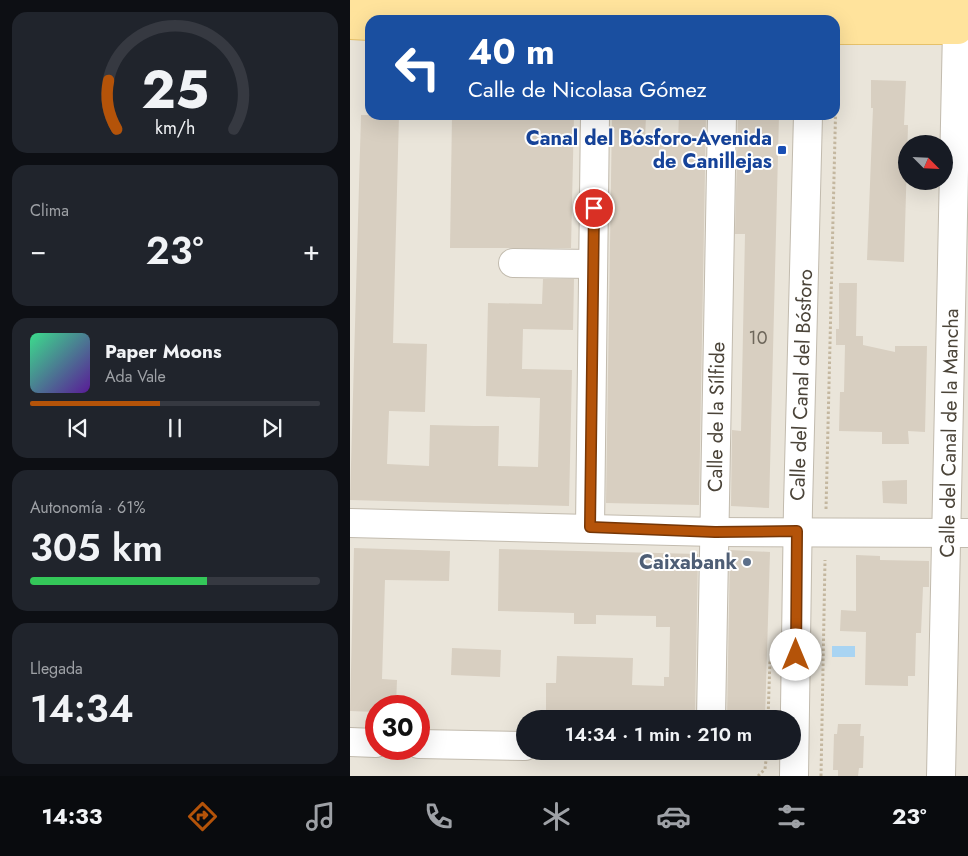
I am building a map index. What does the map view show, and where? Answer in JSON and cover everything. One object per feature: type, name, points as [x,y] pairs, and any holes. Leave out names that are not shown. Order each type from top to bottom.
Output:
[{"type":"main road","points":[[350,2],[596,13],[812,10],[964,24]]},
{"type":"main road","points":[[840,39],[964,24]]},
{"type":"main road","points":[[350,26],[365,26]]},
{"type":"street","name":"Calle del Canal de la Mancha","points":[[941,776],[958,533],[964,24]]},
{"type":"street","points":[[590,527],[595,120]]},
{"type":"street","name":"Calle de la Sílfide","points":[[711,710],[722,120]]},
{"type":"street","name":"Calle del Canal del Bósforo","points":[[795,710],[797,531],[808,120]]},
{"type":"street","points":[[513,262],[593,264]]},
{"type":"street","points":[[350,523],[590,527],[715,532],[958,533]]},
{"type":"street","points":[[350,742],[365,743]]},
{"type":"street","points":[[430,744],[516,746]]},
{"type":"path","points":[[826,516],[835,120]]},
{"type":"path","points":[[821,776],[825,560]]},
{"type":"path","points":[[758,776],[765,769],[766,760]]},
{"type":"shaded area","points":[[350,0],[968,0],[968,776],[350,776]]},
{"type":"water","points":[[832,646],[855,646],[855,657],[832,657]]},
{"type":"building","points":[[871,80],[906,81],[904,125],[908,125],[908,135],[898,135],[898,190],[906,190],[904,262],[867,260],[873,108],[871,108]]},
{"type":"building","points":[[361,115],[365,115],[365,120],[399,120],[393,343],[427,344],[425,412],[389,411],[387,464],[429,466],[430,425],[499,426],[498,466],[538,467],[540,398],[486,396],[488,303],[542,304],[543,279],[574,279],[573,330],[523,329],[522,369],[572,370],[569,506],[350,500]]},
{"type":"building","points":[[452,120],[574,120],[571,248],[450,248]]},
{"type":"building","points":[[612,120],[646,120],[645,140],[678,141],[679,120],[706,120],[699,505],[606,503]]},
{"type":"building","points":[[738,120],[779,120],[769,508],[731,506],[732,430],[741,431],[745,234],[735,234]]},
{"type":"building","points":[[839,283],[857,283],[856,336],[863,336],[863,345],[895,352],[895,346],[927,346],[925,432],[908,431],[909,444],[882,444],[882,432],[839,431],[840,392],[844,392],[845,345],[836,345],[836,329],[839,329]]},
{"type":"building","points":[[907,480],[907,504],[883,503],[882,481]]},
{"type":"building","points":[[354,548],[450,551],[449,581],[385,580],[382,679],[397,680],[396,695],[365,695],[365,712],[350,711]]},
{"type":"building","points":[[499,549],[698,554],[695,710],[546,710],[546,683],[556,683],[557,656],[633,658],[632,685],[664,686],[664,677],[669,677],[670,627],[656,627],[656,616],[596,615],[596,624],[574,624],[574,613],[498,611]]},
{"type":"building","points":[[730,550],[770,552],[765,710],[727,710]]},
{"type":"building","points":[[856,555],[880,556],[880,560],[929,561],[929,587],[923,587],[921,633],[916,633],[915,676],[908,676],[908,686],[865,685],[866,632],[840,631],[841,610],[856,611]]},
{"type":"building","points":[[452,648],[501,650],[500,677],[451,675]]},
{"type":"building","points":[[838,724],[861,724],[860,736],[864,736],[863,768],[859,768],[858,776],[838,776],[838,770],[833,770],[834,734],[837,734]]},
{"type":"place","name":"Canal del Bósforo-Avenida de Canillejas","points":[[782,150]]},
{"type":"place","name":"Caixabank","points":[[747,562]]},
{"type":"route","points":[[594,208],[590,527],[715,532],[797,531],[796,655]]}]
